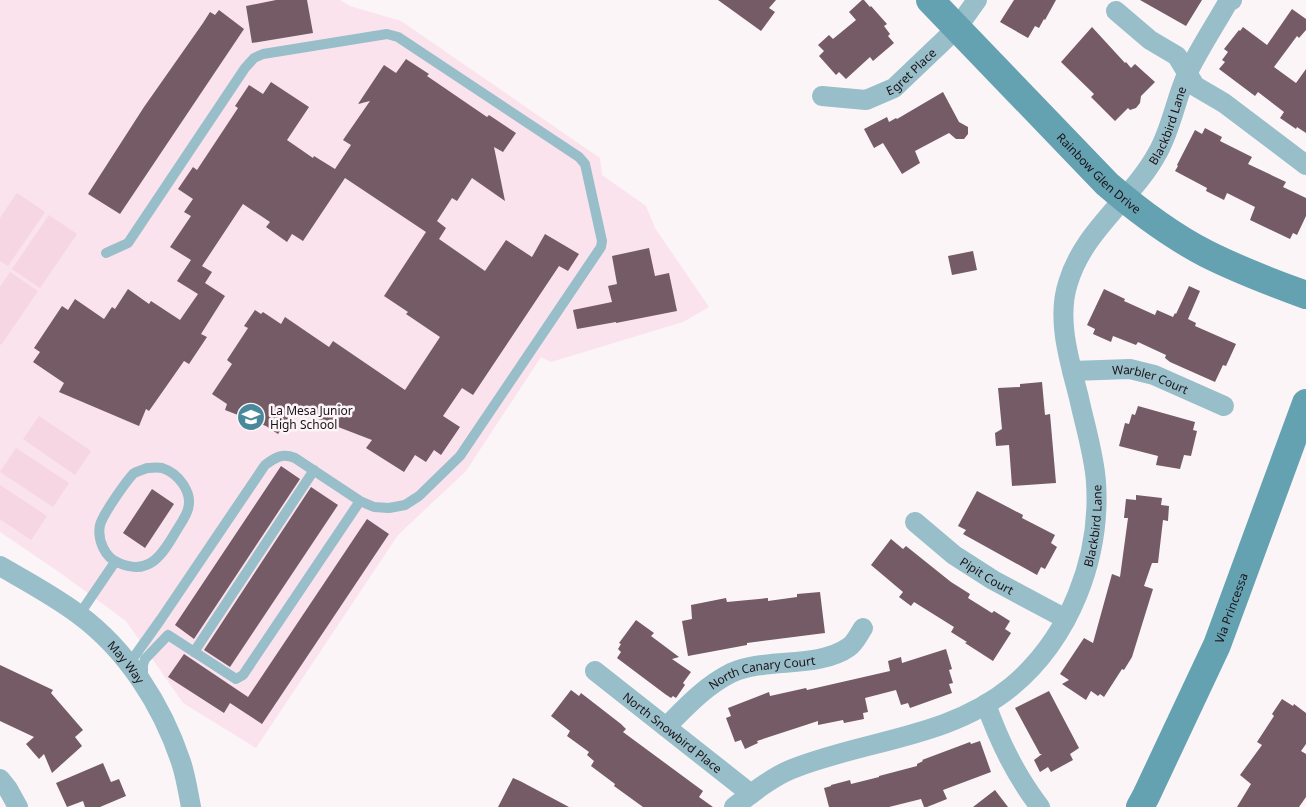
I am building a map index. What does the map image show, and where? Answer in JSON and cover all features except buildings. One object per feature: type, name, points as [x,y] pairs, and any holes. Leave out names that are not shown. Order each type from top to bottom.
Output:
[{"type":"street","name":"Rainbow Glen Drive","points":[[930,0],[1123,198],[1206,254],[1257,277],[1306,295]]},
{"type":"street","name":"Egret Place","points":[[822,96],[866,100],[894,88],[957,28],[977,0]]},
{"type":"street","name":"Blackbird Lane","points":[[734,807],[789,770],[827,757],[938,727],[986,704],[1010,687],[1033,666],[1052,643],[1066,619],[1080,587],[1090,554],[1095,522],[1096,482],[1088,435],[1066,340],[1063,314],[1067,284],[1077,258],[1090,238],[1145,174],[1159,151],[1187,73],[1228,2],[1232,0]]},
{"type":"street","name":"Blackbird Lane","points":[[1116,11],[1150,40],[1177,56],[1195,86],[1224,103],[1306,165]]},
{"type":"street","name":"Warbler Court","points":[[1072,371],[1130,369],[1154,375],[1224,406]]},
{"type":"street","name":"Via Princessa","points":[[1140,807],[1217,645],[1306,403]]},
{"type":"street","name":"Pipit Court","points":[[915,522],[954,555],[993,580],[1066,619]]},
{"type":"street","name":"May Way","points":[[0,566],[79,615],[112,644],[129,664],[143,683],[166,725],[182,763],[192,807]]},
{"type":"street","name":"North Canary Court","points":[[666,727],[703,691],[731,673],[754,666],[832,656],[851,646],[863,628]]},
{"type":"street","name":"North Snowbird Place","points":[[595,671],[752,794]]},
{"type":"street","points":[[986,704],[1012,766],[1025,788],[1040,807]]},
{"type":"street","points":[[0,779],[8,788],[18,807]]},
{"type":"lane","points":[[106,253],[128,243],[245,68],[254,58],[263,54],[387,34],[398,37],[579,157],[585,164],[602,242],[601,247],[454,462],[419,496],[405,505],[389,508],[374,507],[360,501],[295,458],[286,455],[277,456],[265,466],[129,664]]},
{"type":"lane","points":[[147,468],[161,468],[173,473],[183,483],[188,496],[188,509],[164,552],[154,562],[141,567],[128,567],[115,562],[105,552],[100,539],[100,525],[106,513],[134,473],[147,468]]},
{"type":"lane","points":[[194,652],[314,470]]},
{"type":"lane","points":[[143,683],[145,659],[168,635],[236,679],[243,675],[360,501]]},
{"type":"lane","points":[[79,615],[115,562]]},
{"type":"shaded area","name":"La Mesa Junior High School","points":[[0,0],[340,0],[350,6],[401,21],[600,158],[602,175],[646,206],[655,228],[709,307],[683,322],[551,362],[541,357],[466,471],[398,535],[256,748],[183,703],[126,621],[0,532]]},
{"type":"shaded area","points":[[17,193],[45,212],[8,266],[0,261],[0,218]]},
{"type":"shaded area","points":[[49,215],[77,234],[40,288],[12,269]]},
{"type":"shaded area","points":[[10,272],[38,291],[1,345],[0,287]]},
{"type":"shaded area","points":[[39,416],[91,451],[75,475],[23,439]]},
{"type":"shaded area","points":[[16,448],[69,483],[53,507],[0,472]]},
{"type":"shaded area","points":[[0,485],[47,516],[31,540],[0,519]]},
{"type":"place","name":"La Mesa Junior High School","points":[[251,417]]}]
